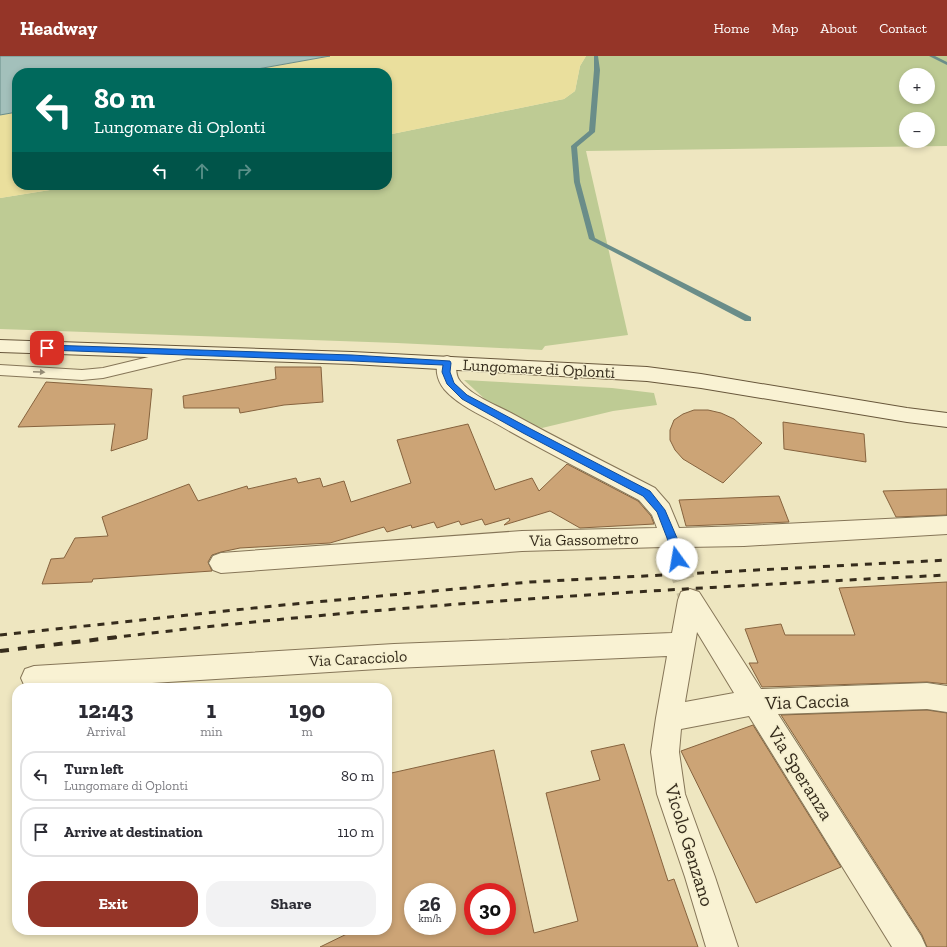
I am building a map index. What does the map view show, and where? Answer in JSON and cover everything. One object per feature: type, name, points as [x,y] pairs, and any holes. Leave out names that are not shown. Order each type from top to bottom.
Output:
[{"type":"street","name":"Lungomare di Oplonti","points":[[0,346],[447,363],[647,374],[708,382],[907,415],[947,420]]},
{"type":"street","points":[[447,363],[446,372],[451,384],[464,397],[646,494],[660,510],[675,548]]},
{"type":"street","name":"Lungomare di Oplonti","points":[[907,415],[947,435]]},
{"type":"street","name":"Via Gassometro","points":[[221,563],[522,541],[675,548],[744,536],[947,525]]},
{"type":"street","name":"Vicolo Genzano","points":[[690,600],[669,718],[665,752],[671,794],[700,877],[722,947]]},
{"type":"street","name":"Via Speranza","points":[[690,600],[910,947]]},
{"type":"street","name":"Via Caracciolo","points":[[34,678],[394,656],[683,644]]},
{"type":"street","name":"Via Caccia","points":[[669,718],[756,702],[927,696],[947,699]]},
{"type":"lane","points":[[2,373],[82,375],[103,373],[186,352]]},
{"type":"green space","points":[[586,56],[947,56],[947,146],[935,146],[935,112],[899,112],[899,147],[586,151],[628,335],[545,346],[542,350],[397,343],[0,329],[0,198],[50,190],[392,190],[392,134],[564,99],[575,91],[580,66]]},
{"type":"green space","points":[[464,380],[612,388],[654,393],[657,405],[613,411],[542,428],[499,412]]},
{"type":"sand","points":[[330,56],[586,56],[580,66],[575,91],[564,99],[392,134],[392,68],[263,68]]},
{"type":"sand","points":[[12,113],[12,190],[50,190],[0,198],[0,115]]},
{"type":"water","points":[[0,56],[330,56],[263,68],[12,68],[12,113],[0,115]]},
{"type":"building","points":[[275,367],[321,367],[323,402],[284,405],[240,413],[239,408],[184,408],[183,396],[276,379]]},
{"type":"building","points":[[46,382],[152,389],[147,439],[111,451],[115,424],[18,427]]},
{"type":"building","points":[[694,410],[708,410],[721,413],[734,419],[762,443],[723,483],[683,459],[675,450],[670,440],[670,430],[674,420],[683,414]]},
{"type":"building","points":[[783,422],[864,434],[866,462],[784,449]]},
{"type":"building","points":[[468,424],[495,490],[532,478],[539,491],[567,464],[638,501],[651,516],[654,524],[580,528],[550,511],[504,525],[510,520],[509,518],[485,525],[482,519],[461,525],[459,521],[437,528],[434,522],[412,528],[411,525],[387,532],[384,527],[330,543],[240,548],[221,552],[212,555],[208,562],[212,571],[93,579],[92,582],[42,584],[51,559],[64,558],[75,538],[108,536],[102,517],[189,484],[198,501],[247,486],[248,489],[296,478],[298,483],[320,478],[323,487],[344,481],[351,502],[411,483],[397,440]]},
{"type":"building","points":[[947,489],[947,515],[896,517],[883,491]]},
{"type":"building","points":[[779,496],[789,522],[686,526],[679,500]]},
{"type":"building","points":[[947,582],[947,684],[927,682],[762,687],[749,663],[758,663],[745,629],[781,624],[785,635],[855,635],[839,588]]},
{"type":"building","points":[[927,710],[947,713],[947,947],[927,947],[922,935],[781,715]]},
{"type":"building","points":[[753,725],[841,867],[756,903],[681,751]]},
{"type":"building","points":[[624,744],[668,881],[674,879],[698,947],[320,947],[345,935],[392,935],[392,773],[494,750],[534,933],[578,921],[546,793],[600,780],[591,751]]},
{"type":"waterway","points":[[596,56],[597,70],[592,132],[574,146],[577,182],[592,239],[748,319]]},
{"type":"waterway","points":[[931,56],[947,64]]},
{"type":"tunnel","points":[[677,559],[690,600]]},
{"type":"railway","points":[[0,635],[273,606],[530,582],[947,560]]},
{"type":"railway","points":[[110,638],[318,616],[528,599],[947,575]]},
{"type":"railway","points":[[0,651],[118,637]]},
{"type":"route","points":[[47,348],[352,358],[447,363],[446,372],[451,384],[464,397],[646,494],[660,510],[672,538],[677,559]]}]
